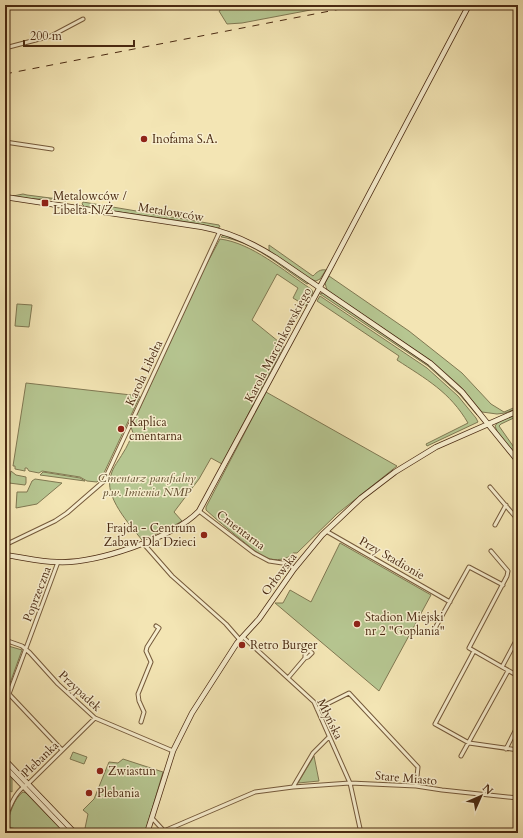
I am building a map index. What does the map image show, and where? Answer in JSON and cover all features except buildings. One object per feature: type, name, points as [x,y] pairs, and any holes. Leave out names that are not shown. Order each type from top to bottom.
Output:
[{"type":"street","name":"Karola Marcinkowskiego","points":[[5,555],[58,562],[90,558],[120,551],[143,543],[190,519],[199,510],[469,5]]},
{"type":"street","points":[[5,48],[51,36],[83,19]]},
{"type":"street","points":[[5,142],[52,149]]},
{"type":"street","name":"Metalowców","points":[[5,197],[197,226],[220,231],[242,239],[263,250],[430,363],[462,392],[518,460]]},
{"type":"street","name":"Karola Libelta","points":[[5,545],[56,521],[104,481],[220,231]]},
{"type":"street","name":"Orłowska","points":[[147,833],[173,752],[192,712],[242,638],[259,619],[294,569],[326,531],[361,498],[395,472],[432,450],[518,411]]},
{"type":"street","points":[[490,487],[518,520]]},
{"type":"street","points":[[495,525],[506,505]]},
{"type":"street","name":"Cmentarna","points":[[199,510],[254,554],[269,561],[289,564],[294,569]]},
{"type":"street","name":"Przy Stadionie","points":[[326,531],[450,602]]},
{"type":"street","name":"Młyńska","points":[[143,543],[172,576],[312,700],[350,783],[361,833]]},
{"type":"street","points":[[491,551],[508,571],[507,576],[469,648],[518,676]]},
{"type":"street","name":"Poprzeczna","points":[[5,699],[9,694],[58,562]]},
{"type":"street","points":[[434,630],[469,567],[503,585]]},
{"type":"street","points":[[141,722],[144,712],[139,701],[138,694],[151,662],[146,651],[159,628],[156,626]]},
{"type":"street","points":[[502,667],[518,638]]},
{"type":"street","name":"Przypadek","points":[[5,640],[19,644],[25,649],[58,684],[95,718],[173,752]]},
{"type":"street","points":[[474,651],[435,724],[469,743],[518,750]]},
{"type":"street","points":[[288,678],[306,658]]},
{"type":"street","points":[[461,756],[508,671]]},
{"type":"street","points":[[317,709],[349,693],[418,767],[416,786]]},
{"type":"street","points":[[9,694],[62,750]]},
{"type":"street","name":"Plebanka","points":[[5,818],[15,796],[95,718]]},
{"type":"street","points":[[506,749],[518,725]]},
{"type":"street","points":[[292,787],[313,753],[329,737]]},
{"type":"street","points":[[5,760],[68,833]]},
{"type":"street","points":[[5,767],[75,833]]},
{"type":"street","name":"Stare Miasto","points":[[152,818],[164,831],[255,792],[292,787],[350,783],[416,786],[518,798]]},
{"type":"street","points":[[5,830],[14,833]]},
{"type":"green space","points":[[228,5],[337,5],[242,23],[227,24],[219,11]]},
{"type":"green space","points":[[23,194],[66,201],[42,198],[31,199],[13,196]]},
{"type":"green space","points":[[83,202],[219,225],[220,227],[217,228],[194,223],[85,207],[82,204]]},
{"type":"green space","points":[[223,235],[242,241],[254,247],[309,283],[307,284],[255,249],[233,239],[221,237]]},
{"type":"green space","name":"Cmentarz parafialny p.w. Imienia NMP","points":[[220,239],[244,246],[256,252],[279,266],[313,292],[306,306],[293,298],[298,288],[277,274],[252,320],[284,346],[222,464],[211,458],[199,479],[174,512],[182,521],[168,529],[142,540],[114,501],[111,492],[111,475],[130,441],[133,433],[131,427],[205,267]]},
{"type":"green space","points":[[269,245],[313,276],[320,270],[326,270],[320,279],[316,281],[310,279],[269,252]]},
{"type":"green space","points":[[329,276],[409,331],[462,373],[491,404],[504,412],[518,406],[518,408],[505,413],[497,414],[482,412],[461,387],[434,363],[327,290],[325,283]]},
{"type":"green space","points":[[323,293],[429,364],[461,393],[478,414],[477,415],[460,395],[428,366],[320,294]]},
{"type":"green space","points":[[320,296],[427,368],[458,396],[478,422],[427,446],[426,444],[468,423],[461,412],[437,387],[397,360],[399,356],[317,301]]},
{"type":"green space","points":[[17,304],[32,305],[29,327],[15,326]]},
{"type":"green space","points":[[26,383],[140,396],[103,475],[97,482],[87,481],[80,477],[42,471],[39,473],[29,471],[27,468],[25,468],[25,471],[15,469],[15,466],[13,466]]},
{"type":"green space","points":[[266,392],[397,466],[337,514],[297,553],[293,553],[288,557],[277,560],[267,558],[256,552],[206,510],[206,507]]},
{"type":"green space","points":[[518,413],[518,416],[499,426],[518,453],[518,457],[497,431],[495,426],[498,422]]},
{"type":"green space","points":[[11,471],[16,475],[26,477],[25,485],[9,483]]},
{"type":"green space","points":[[43,472],[80,478],[85,481],[40,475]]},
{"type":"green space","points":[[35,479],[62,483],[37,504],[16,508],[17,492],[27,492],[32,481]]},
{"type":"green space","name":"Stadion Miejski nr 2 \"Goplania\"","points":[[340,543],[431,595],[379,691],[275,603],[283,603],[290,590],[311,602]]},
{"type":"green space","points":[[5,645],[22,650],[5,697]]},
{"type":"green space","points":[[73,752],[87,757],[84,764],[70,759]]},
{"type":"green space","points":[[314,756],[319,781],[298,783]]},
{"type":"green space","points":[[123,759],[163,772],[145,833],[84,833],[88,814],[83,810],[94,799],[109,762],[118,763]]},
{"type":"green space","points":[[5,770],[12,777],[12,792],[5,788]]},
{"type":"green space","points":[[23,792],[26,793],[65,833],[29,833],[6,826],[14,803]]},
{"type":"railway","points":[[5,74],[361,5]]},
{"type":"place","name":"Inofama S.A.","points":[[144,139]]},
{"type":"place","name":"Metalowców / Libelta N/Ż","points":[[45,203]]},
{"type":"place","name":"Kaplica cmentarna","points":[[121,429]]},
{"type":"place","name":"Frajda - Centrum Zabaw Dla Dzieci","points":[[204,535]]},
{"type":"place","name":"Stadion Miejski nr 2 \"Goplania\"","points":[[357,624]]},
{"type":"place","name":"Retro Burger","points":[[242,645]]},
{"type":"place","name":"Zwiastun","points":[[100,771]]},
{"type":"place","name":"Plebania","points":[[89,793]]}]
